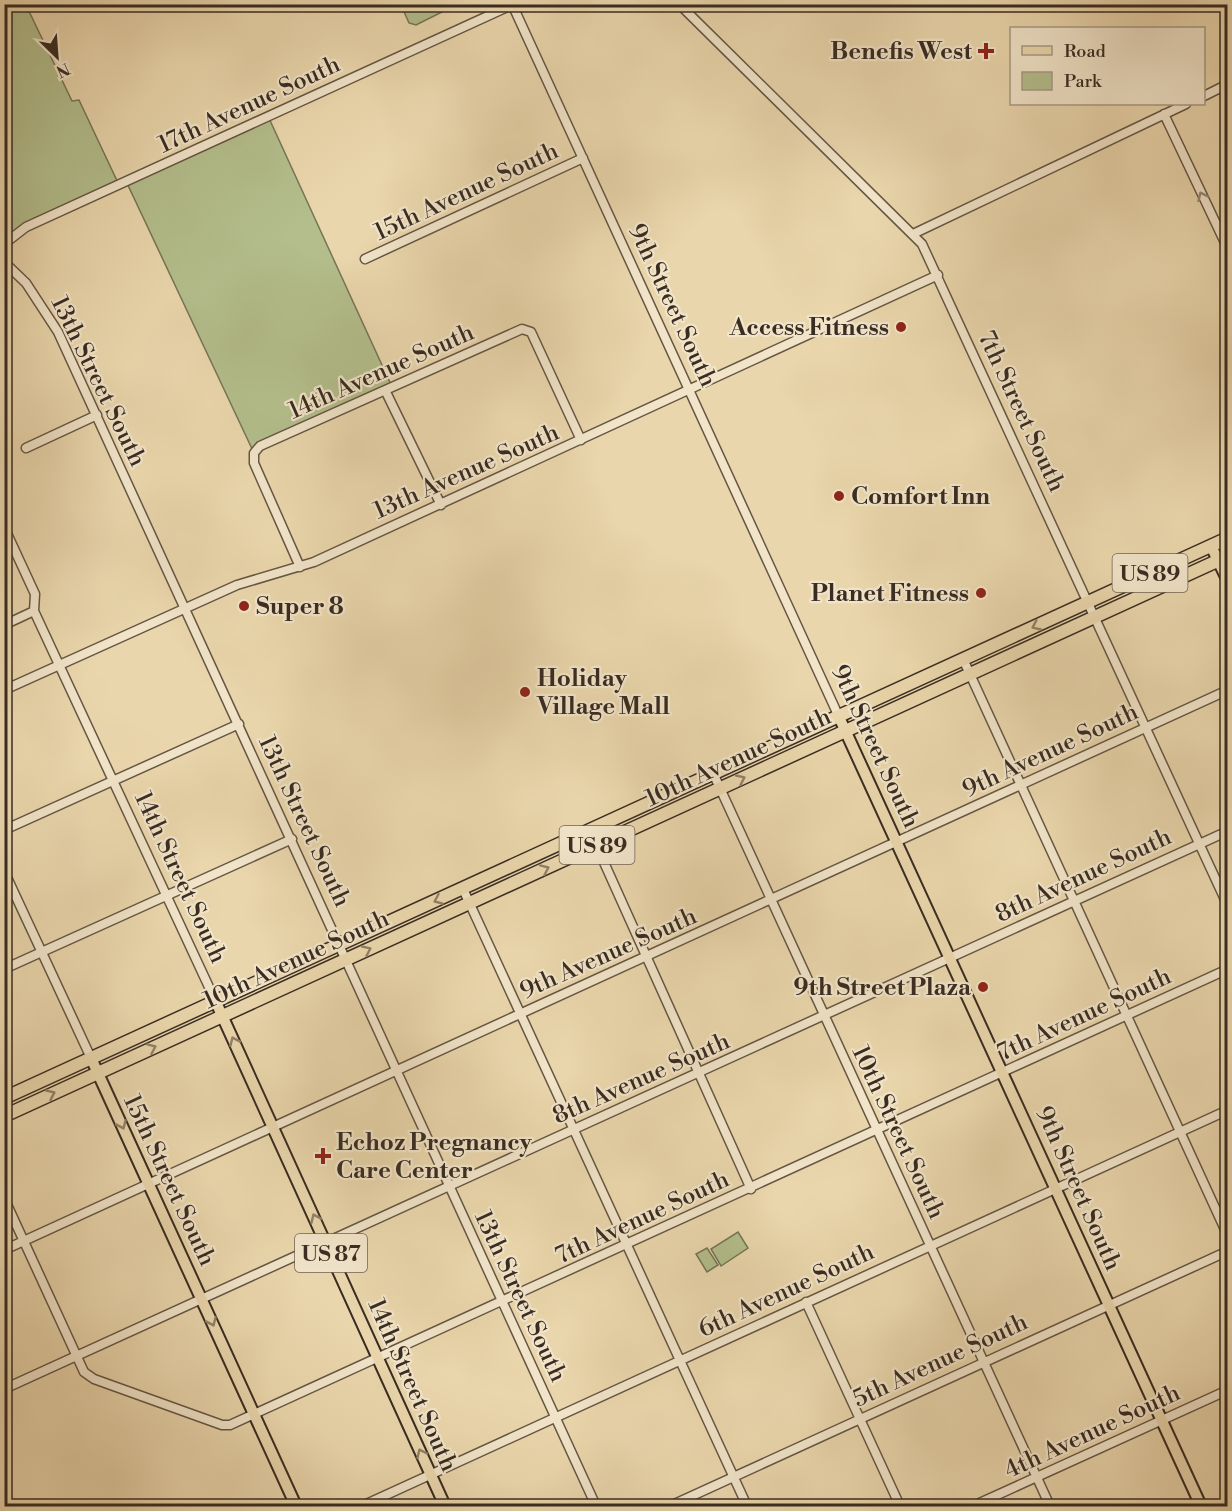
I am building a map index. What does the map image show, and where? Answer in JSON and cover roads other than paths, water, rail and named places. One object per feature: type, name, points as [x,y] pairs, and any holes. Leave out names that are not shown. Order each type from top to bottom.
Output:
[{"type":"highway","name":"10th Avenue South","points":[[4,1098],[1227,538]]},
{"type":"highway","name":"10th Avenue South","points":[[4,1116],[1223,558]]},
{"type":"main road","points":[[1211,546],[1223,558],[1227,580]]},
{"type":"main road","name":"9th Street South","points":[[839,717],[1201,1506]]},
{"type":"main road","name":"14th Street South","points":[[215,1000],[445,1506]]},
{"type":"main road","name":"15th Street South","points":[[91,1058],[296,1506]]},
{"type":"street","name":"7th Street South","points":[[678,4],[922,244],[1089,601],[1227,906]]},
{"type":"street","name":"9th Street South","points":[[512,5],[839,717]]},
{"type":"street","name":"17th Avenue South","points":[[4,244],[26,227],[512,5]]},
{"type":"street","points":[[1205,95],[1227,84]]},
{"type":"street","points":[[913,234],[1184,105]]},
{"type":"street","points":[[1164,114],[1227,245]]},
{"type":"street","name":"15th Avenue South","points":[[365,259],[582,158]]},
{"type":"street","name":"13th Street South","points":[[4,262],[26,283],[48,316],[97,415],[596,1506]]},
{"type":"street","name":"13th Avenue South","points":[[4,690],[237,585],[300,567],[441,505],[938,275]]},
{"type":"street","name":"14th Avenue South","points":[[300,567],[254,463],[254,453],[260,446],[527,329],[531,332],[581,440]]},
{"type":"street","points":[[386,390],[441,505]]},
{"type":"street","points":[[26,448],[97,415]]},
{"type":"street","name":"14th Street South","points":[[4,527],[35,594],[34,611],[215,1000]]},
{"type":"street","points":[[4,625],[34,611]]},
{"type":"street","points":[[963,660],[1227,1236]]},
{"type":"street","name":"9th Avenue South","points":[[4,1250],[1227,690]]},
{"type":"street","points":[[4,830],[239,724]]},
{"type":"street","name":"10th Street South","points":[[713,773],[1050,1506]]},
{"type":"street","points":[[589,829],[751,1189]]},
{"type":"street","name":"8th Avenue South","points":[[4,1389],[1227,831]]},
{"type":"street","points":[[4,969],[292,839]]},
{"type":"street","name":"15th Street South","points":[[4,871],[91,1058]]},
{"type":"street","points":[[463,889],[747,1506]]},
{"type":"street","name":"7th Avenue South","points":[[4,1198],[84,1372],[94,1379],[222,1425],[231,1425],[751,1189],[1227,969]]},
{"type":"street","name":"6th Avenue South","points":[[362,1506],[1227,1110]]},
{"type":"street","name":"5th Avenue South","points":[[670,1506],[1227,1251]]},
{"type":"street","points":[[806,1302],[900,1506]]},
{"type":"street","name":"4th Avenue South","points":[[973,1506],[1227,1390]]},
{"type":"street","points":[[4,1503],[13,1506]]},
{"type":"place","name":"Benefis West","points":[[986,51]]},
{"type":"place","name":"Access Fitness","points":[[901,327]]},
{"type":"place","name":"Comfort Inn","points":[[839,496]]},
{"type":"place","name":"Planet Fitness","points":[[981,593]]},
{"type":"place","name":"Super 8","points":[[244,606]]},
{"type":"place","name":"Holiday Village Mall","points":[[525,692]]},
{"type":"place","name":"9th Street Plaza","points":[[983,987]]},
{"type":"place","name":"Echoz Pregnancy Care Center","points":[[323,1156]]}]
